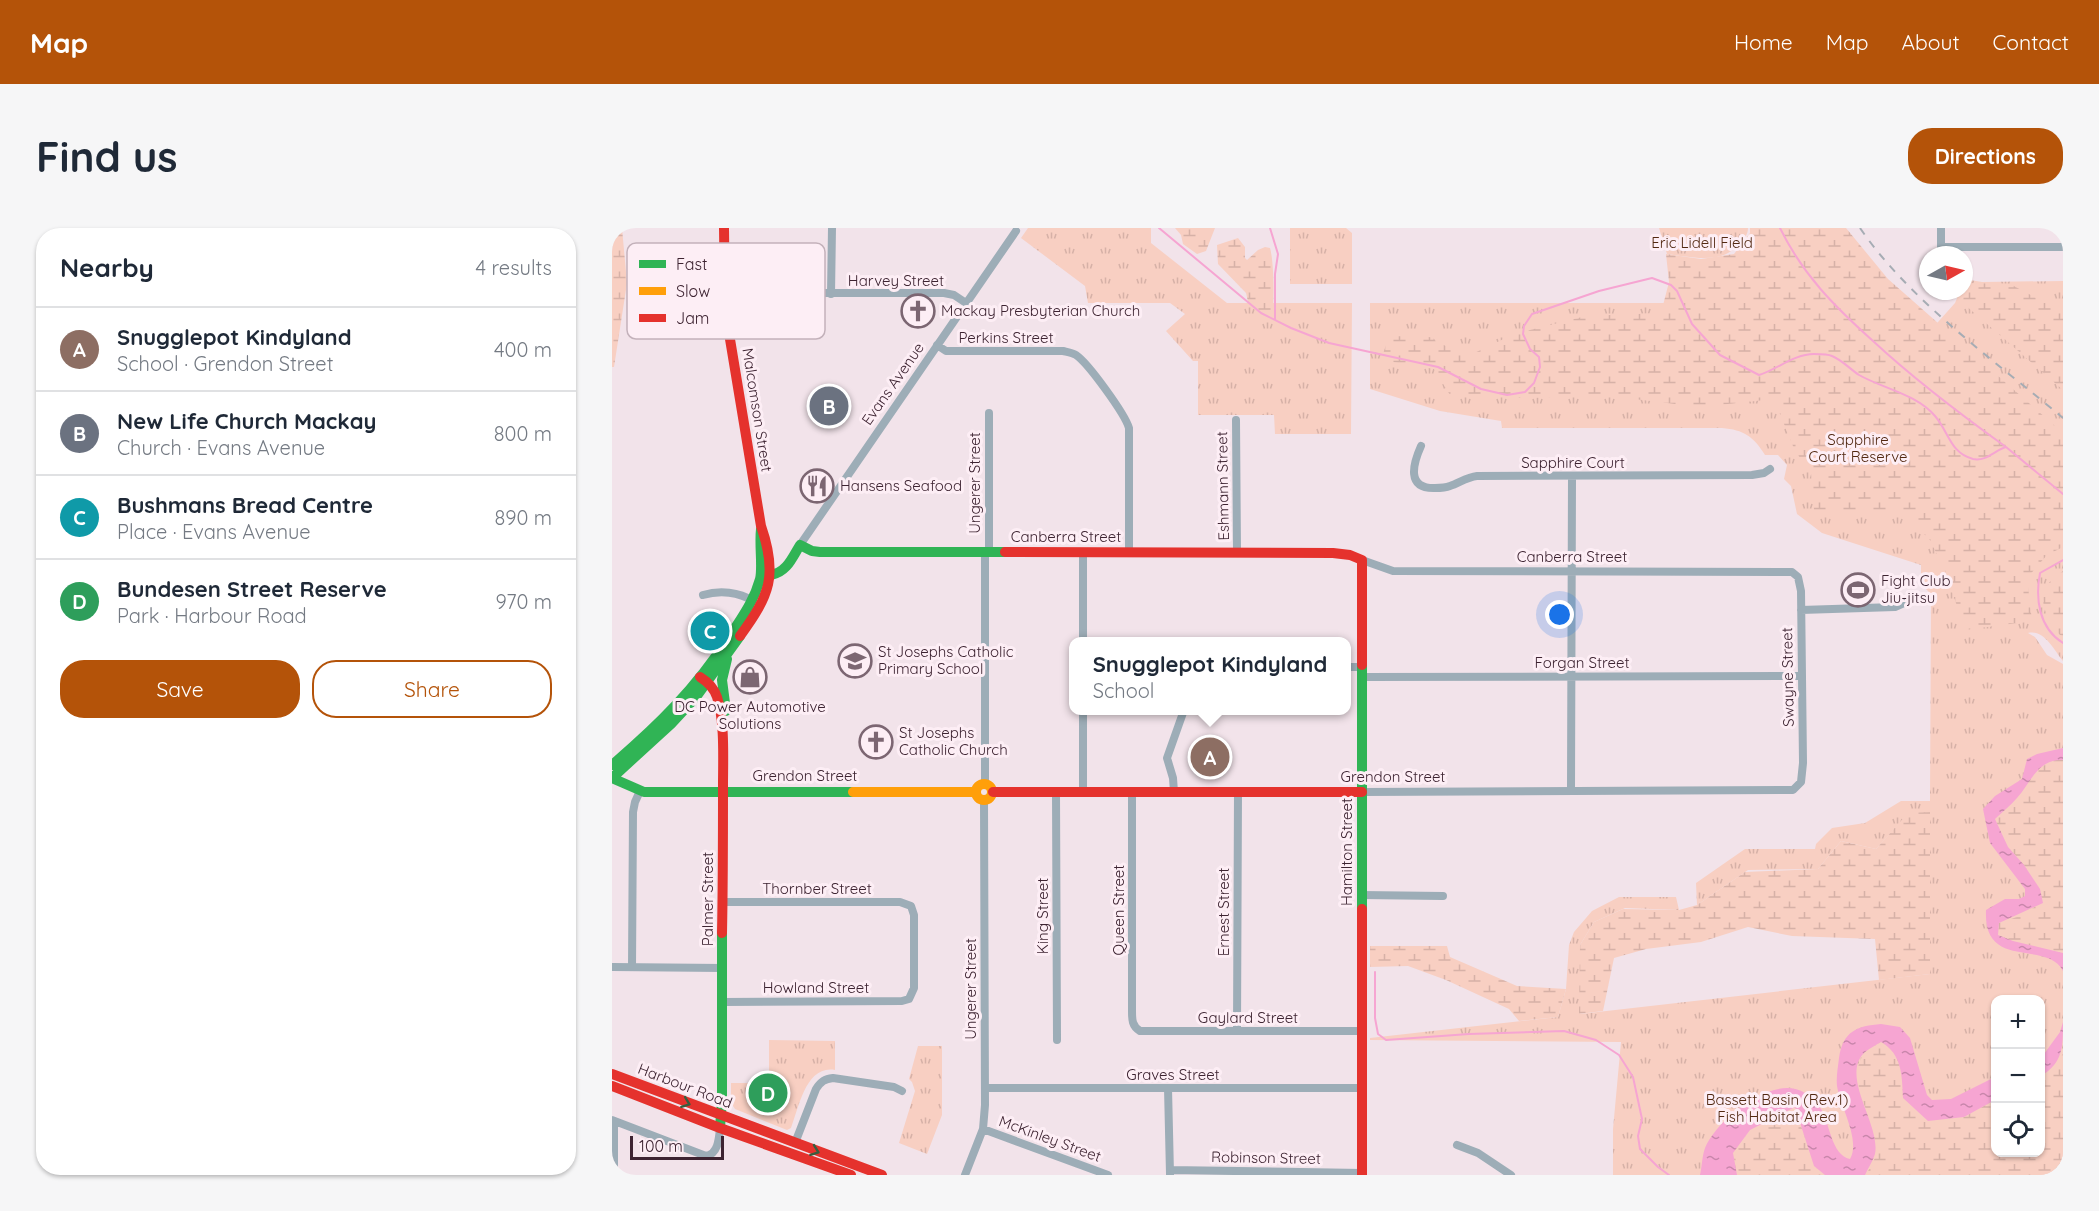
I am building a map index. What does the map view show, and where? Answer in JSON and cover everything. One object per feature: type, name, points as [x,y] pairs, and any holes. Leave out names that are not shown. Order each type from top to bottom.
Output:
[{"type":"street","points":[[831,294],[832,228]]},
{"type":"street","points":[[1941,228],[1941,246]]},
{"type":"street","name":"Evans Avenue","points":[[797,549],[1016,231]]},
{"type":"street","points":[[1973,250],[2063,247]]},
{"type":"street","name":"Harvey Street","points":[[825,294],[945,293],[954,295],[966,303]]},
{"type":"street","name":"Malcomson Street","points":[[731,339],[761,526],[767,544],[763,580]]},
{"type":"street","name":"Perkins Street","points":[[937,345],[946,351],[1063,351],[1075,354],[1083,362],[1123,413],[1129,428],[1129,552]]},
{"type":"street","name":"Ungerer Street","points":[[984,789],[989,413]]},
{"type":"street","name":"Eshmann Street","points":[[1236,420],[1238,552]]},
{"type":"street","name":"Sapphire Court","points":[[1421,446],[1415,460],[1415,478],[1416,482],[1424,488],[1447,488],[1477,476],[1752,475],[1770,469]]},
{"type":"street","points":[[1572,477],[1572,790]]},
{"type":"street","points":[[703,595],[742,594],[763,580],[797,549]]},
{"type":"street","name":"Canberra Street","points":[[797,549],[817,552],[1333,553],[1346,554],[1393,571],[1783,571]]},
{"type":"street","points":[[1083,552],[1083,637]]},
{"type":"street","name":"Hamilton Street","points":[[1362,560],[1362,1174]]},
{"type":"street","name":"Swayne Street","points":[[1783,571],[1792,572],[1798,577],[1801,591],[1802,774],[1801,782],[1793,790]]},
{"type":"street","points":[[614,770],[729,651],[759,610],[763,580]]},
{"type":"street","points":[[614,770],[671,724],[696,697],[763,580]]},
{"type":"street","points":[[1801,610],[1895,607],[1913,599]]},
{"type":"street","points":[[723,751],[726,713],[722,678],[729,651]]},
{"type":"street","name":"Forgan Street","points":[[1351,668],[1362,672],[1573,677],[1802,676]]},
{"type":"street","points":[[706,677],[723,686]]},
{"type":"street","name":"Palmer Street","points":[[706,677],[717,695],[723,751],[723,1002],[720,1128]]},
{"type":"street","points":[[696,697],[702,696],[710,699],[720,711]]},
{"type":"street","points":[[1083,715],[1083,792]]},
{"type":"street","points":[[1174,792],[1173,778],[1167,758],[1183,715]]},
{"type":"street","points":[[614,770],[636,789],[633,813],[632,967]]},
{"type":"street","name":"Grendon Street","points":[[636,789],[723,791],[984,789],[1056,792],[1793,790]]},
{"type":"street","points":[[984,789],[980,799],[984,801]]},
{"type":"street","name":"King Street","points":[[1056,792],[1056,1040]]},
{"type":"street","name":"Queen Street","points":[[1132,792],[1132,1011],[1136,1028]]},
{"type":"street","name":"Ernest Street","points":[[1237,1031],[1238,792]]},
{"type":"street","name":"Ungerer Street","points":[[965,1175],[983,1129],[985,1088],[984,801]]},
{"type":"street","points":[[1361,895],[1443,896]]},
{"type":"street","name":"Thornber Street","points":[[723,902],[900,902],[911,906],[914,915],[914,988],[909,999]]},
{"type":"street","points":[[612,967],[723,968]]},
{"type":"street","name":"Howland Street","points":[[723,1002],[895,1002],[909,999]]},
{"type":"street","name":"Gaylard Street","points":[[1136,1028],[1140,1031],[1362,1031]]},
{"type":"street","name":"Harbour Road","points":[[612,1074],[882,1175]]},
{"type":"street","points":[[795,1143],[816,1089],[827,1078],[902,1091]]},
{"type":"street","name":"Harbour Road","points":[[612,1086],[851,1175]]},
{"type":"street","name":"Graves Street","points":[[985,1088],[1362,1088]]},
{"type":"street","points":[[1168,1088],[1170,1172]]},
{"type":"street","points":[[614,1175],[613,1121],[706,1156],[715,1152],[720,1128]]},
{"type":"street","name":"McKinley Street","points":[[983,1129],[1108,1175]]},
{"type":"street","points":[[1456,1145],[1478,1153],[1511,1175]]},
{"type":"street","name":"Robinson Street","points":[[1170,1172],[1362,1174]]},
{"type":"green space","points":[[612,228],[622,228],[627,283],[614,367],[612,367]]},
{"type":"green space","points":[[1028,228],[1151,228],[1151,243],[1227,303],[1352,303],[1351,434],[1275,434],[1274,415],[1198,415],[1198,361],[1193,361],[1166,331],[1185,314],[1170,303],[1088,303],[1085,286],[1021,238]]},
{"type":"green space","points":[[1175,228],[1215,228],[1206,251],[1197,254],[1183,244],[1181,235]]},
{"type":"green space","points":[[1290,228],[1346,228],[1352,233],[1352,284],[1290,284]]},
{"type":"green space","name":"Eric Lidell Field","points":[[1659,228],[1748,228],[1745,237],[1732,251],[1715,257],[1696,258],[1667,254]]},
{"type":"green space","name":"Sapphire Court Reserve","points":[[1750,228],[1846,228],[1888,279],[2063,433],[2063,547],[2047,555],[2027,578],[2032,621],[1965,630],[1946,573],[1930,540],[1904,513],[1814,510],[1811,473],[1795,451],[1774,399],[1700,407],[1601,395],[1529,398],[1450,395],[1434,369],[1381,360],[1389,336],[1429,337],[1466,357],[1514,334],[1586,316],[1661,313],[1669,282],[1666,254],[1701,259],[1734,254],[1750,233]]},
{"type":"green space","points":[[1238,238],[1245,247],[1247,260],[1258,250],[1265,247],[1270,248],[1274,284],[1271,320],[1249,306],[1246,293],[1218,264],[1217,245]]},
{"type":"green space","points":[[1973,280],[2063,281],[2063,661],[2044,637],[2028,633],[2035,637],[2047,655],[2063,664],[2063,1175],[1613,1175],[1613,1129],[1621,1042],[1370,1040],[1370,1038],[1558,1017],[1566,989],[1569,945],[1574,932],[1592,911],[1619,897],[1676,897],[1679,910],[1625,908],[1594,922],[1580,945],[1580,1014],[1930,974],[1908,814],[1876,849],[1841,841],[1818,869],[1748,870],[1697,905],[1696,883],[1745,849],[1815,849],[1816,844],[1832,828],[1865,823],[1901,801],[1930,801],[1931,594],[1921,584],[1921,565],[1822,533],[1797,514],[1791,486],[1784,479],[1787,465],[1778,455],[1765,455],[1752,439],[1742,432],[1722,428],[1502,428],[1501,421],[1440,411],[1370,389],[1370,303],[1814,303],[1930,331],[1956,300],[1973,300]]},
{"type":"green space","points":[[1973,283],[2010,284],[2063,309],[2063,390],[1959,300],[1973,300]]},
{"type":"green space","points":[[2063,571],[2063,636],[2049,621],[2043,597],[2047,586]]},
{"type":"green space","points":[[2053,760],[2063,760],[2063,953],[2012,941],[1998,935],[1999,923],[2017,917],[2042,903],[2040,889],[2024,865],[2008,847],[1995,819],[2018,797],[2034,772]]},
{"type":"green space","points":[[1930,812],[1930,974],[1879,980],[1875,939],[1792,936],[1748,927],[1701,942],[1646,949],[1614,958],[1603,1011],[1579,1014],[1580,945],[1594,922],[1623,909],[1679,910],[1697,905],[1745,872],[1818,869],[1841,841],[1876,849],[1908,813]]},
{"type":"green space","points":[[1370,946],[1447,946],[1450,957],[1517,986],[1566,989],[1558,1017],[1519,1021],[1509,1009],[1446,980],[1408,966],[1370,967]]},
{"type":"green space","points":[[769,1040],[835,1041],[835,1070],[825,1070],[810,1081],[791,1128],[787,1130],[735,1109],[731,1103],[731,1083],[769,1083]]},
{"type":"green space","points":[[1881,1042],[1888,1047],[1900,1066],[1903,1098],[1964,1117],[1991,1102],[1991,1157],[2045,1157],[2045,1074],[2063,1054],[2063,1175],[1866,1175],[1876,1156],[1873,1128],[1859,1091],[1857,1068],[1864,1052]]},
{"type":"green space","points":[[918,1046],[942,1046],[942,1115],[927,1154],[899,1143],[915,1091],[909,1079]]},
{"type":"green space","points":[[1795,1107],[1814,1166],[1825,1175],[1737,1175],[1733,1153],[1750,1130]]},
{"type":"water","points":[[2063,748],[2063,760],[2047,763],[2041,768],[2017,798],[1995,819],[2008,847],[2024,865],[2040,889],[2043,903],[1999,923],[1998,935],[2063,953],[2063,971],[2055,962],[2044,957],[2005,948],[1995,941],[1988,929],[1986,910],[2005,899],[2019,899],[2025,896],[2025,889],[1990,843],[1983,809],[1995,796],[2022,779],[2027,759],[2037,754]]},
{"type":"water","points":[[2063,1022],[2063,1039],[2058,1060],[2045,1073],[2045,1053],[2060,1032]]},
{"type":"water","points":[[1881,1024],[1900,1027],[1910,1038],[1927,1095],[1932,1100],[1951,1099],[1991,1079],[1991,1102],[1964,1117],[1928,1121],[1903,1098],[1900,1066],[1893,1053],[1881,1042],[1865,1052],[1858,1062],[1856,1074],[1875,1142],[1875,1154],[1865,1175],[1825,1175],[1814,1166],[1795,1107],[1750,1130],[1733,1153],[1737,1175],[1700,1175],[1705,1148],[1721,1124],[1747,1102],[1778,1089],[1792,1088],[1805,1093],[1814,1100],[1824,1115],[1835,1145],[1844,1156],[1850,1159],[1853,1151],[1852,1133],[1837,1086],[1837,1072],[1844,1042],[1852,1032],[1865,1026]]},
{"type":"waterway","points":[[1159,228],[1261,313],[1291,328],[1329,343],[1438,367],[1481,389],[1507,395],[1525,392],[1534,383],[1540,367],[1539,357],[1530,349],[1523,334],[1524,326],[1532,314],[1599,291],[1652,278],[1671,285],[1677,291],[1692,324],[1720,355],[1759,375],[1800,356],[1814,354],[1832,356],[1859,375],[1909,397],[1927,408],[1940,422],[1955,447],[1965,456],[1982,459],[2006,447],[2063,494]]},
{"type":"waterway","points":[[1270,228],[1278,254],[1275,274],[1275,319]]},
{"type":"waterway","points":[[1780,228],[1809,275],[1845,315],[1921,383],[2006,447]]},
{"type":"waterway","points":[[2063,560],[2040,573],[2038,593],[2044,621],[2055,637],[2063,643]]},
{"type":"waterway","points":[[1375,972],[1375,1018],[1378,1034],[1386,1040],[1469,1034],[1564,1031],[1596,1040],[1619,1055],[1633,1077],[1642,1119],[1638,1136],[1640,1149],[1669,1175]]},
{"type":"railway","points":[[1860,228],[1880,255],[1928,305],[2063,418]]},
{"type":"traffic: fast","points":[[612,765],[646,735],[704,673],[743,615],[760,579],[761,529]]},
{"type":"traffic: fast","points":[[761,564],[771,575],[777,573],[788,564],[800,545],[820,552],[1005,552]]},
{"type":"traffic: fast","points":[[740,636],[696,697],[671,724],[612,778],[644,792],[853,792]]},
{"type":"traffic: fast","points":[[726,711],[722,680],[727,659]]},
{"type":"traffic: fast","points":[[1362,665],[1362,909]]},
{"type":"traffic: fast","points":[[720,1128],[722,933]]},
{"type":"traffic: slow","points":[[981,784],[987,784],[992,792],[990,798],[981,800],[976,795],[976,789],[981,784]]},
{"type":"traffic: slow","points":[[853,792],[976,792]]},
{"type":"traffic: jam","points":[[724,228],[724,243]]},
{"type":"traffic: jam","points":[[730,339],[770,572],[764,596],[740,636]]},
{"type":"traffic: jam","points":[[1005,552],[1333,553],[1350,555],[1362,560],[1362,665]]},
{"type":"traffic: jam","points":[[700,677],[716,694],[722,729],[722,933]]},
{"type":"traffic: jam","points":[[993,792],[1362,792]]},
{"type":"traffic: jam","points":[[1362,909],[1362,1175]]},
{"type":"traffic: jam","points":[[612,1074],[882,1175]]},
{"type":"traffic: jam","points":[[612,1086],[851,1175]]},
{"type":"place","name":"Mackay Presbyterian Church","points":[[918,311]]},
{"type":"place","name":"New Life Church Mackay","points":[[829,406]]},
{"type":"place","name":"Hansens Seafood","points":[[817,486]]},
{"type":"place","name":"Fight Club Jiu-jitsu","points":[[1858,590]]},
{"type":"place","name":"Bushmans Bread Centre","points":[[710,631]]},
{"type":"place","name":"St Josephs Catholic Primary School","points":[[855,661]]},
{"type":"place","name":"DC Power Automotive Solutions","points":[[750,677]]},
{"type":"place","name":"St Josephs Catholic Church","points":[[876,742]]},
{"type":"place","name":"Snugglepot Kindyland","points":[[1210,757]]},
{"type":"place","name":"Bundesen Street Reserve","points":[[768,1093]]},
{"type":"park label","name":"Bassett Basin (Rev.1) Fish Habitat Area","points":[[1777,1108]]}]
